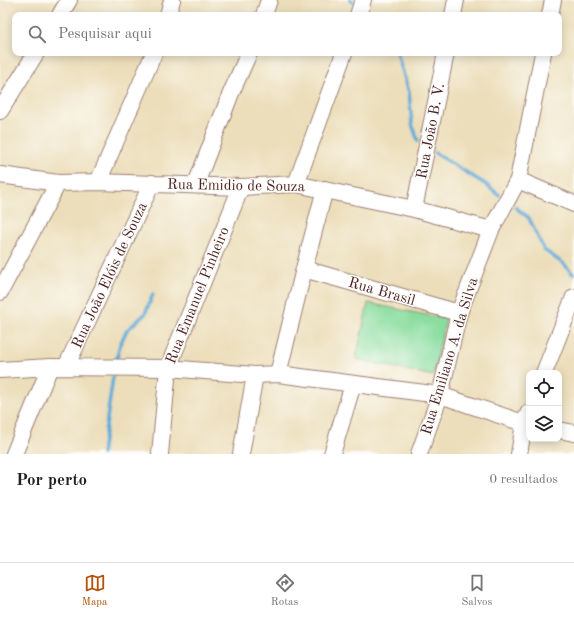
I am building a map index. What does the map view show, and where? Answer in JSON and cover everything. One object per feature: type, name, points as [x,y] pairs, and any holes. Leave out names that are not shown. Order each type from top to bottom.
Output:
[{"type":"street","points":[[62,12],[69,0]]},
{"type":"street","points":[[169,12],[172,0]]},
{"type":"street","points":[[265,12],[269,0]]},
{"type":"street","points":[[359,12],[363,0]]},
{"type":"street","points":[[454,12],[456,0]]},
{"type":"street","points":[[551,12],[553,0]]},
{"type":"street","points":[[0,111],[34,56]]},
{"type":"street","points":[[98,182],[153,56]]},
{"type":"street","points":[[196,184],[231,93],[248,56]]},
{"type":"street","points":[[296,184],[343,56]]},
{"type":"street","name":"Rua João B. V.","points":[[414,209],[445,56]]},
{"type":"street","name":"Rua Emiliano A. da Silva","points":[[419,454],[440,395],[460,313],[491,230],[518,180],[542,56]]},
{"type":"street","name":"Rua Emidio de Souza","points":[[0,175],[58,183],[152,183],[241,187],[296,184],[414,209],[491,230]]},
{"type":"street","points":[[518,180],[574,204]]},
{"type":"street","points":[[0,292],[58,183]]},
{"type":"street","name":"Rua João Elóis de Souza","points":[[66,367],[152,183]]},
{"type":"street","name":"Rua Emanuel Pinheiro","points":[[160,454],[168,368],[241,187]]},
{"type":"street","points":[[278,374],[325,189]]},
{"type":"street","name":"Rua Brasil","points":[[304,269],[460,313]]},
{"type":"street","points":[[545,370],[574,297]]},
{"type":"street","points":[[14,454],[50,367]]},
{"type":"street","points":[[0,370],[50,367],[168,368],[255,375],[278,374],[440,395],[526,419]]},
{"type":"street","points":[[241,454],[255,375]]},
{"type":"street","points":[[332,454],[353,384]]},
{"type":"street","points":[[519,454],[526,428]]},
{"type":"street","points":[[562,431],[574,433]]},
{"type":"green space","points":[[368,303],[446,319],[433,376],[356,359]]},
{"type":"waterway","points":[[398,56],[409,92],[412,124],[418,141]]},
{"type":"waterway","points":[[435,153],[485,184],[499,195]]},
{"type":"waterway","points":[[515,207],[529,218],[544,250],[564,264],[573,274]]},
{"type":"waterway","points":[[117,358],[120,344],[127,330],[145,314],[153,294]]},
{"type":"waterway","points":[[102,454],[113,377]]}]
